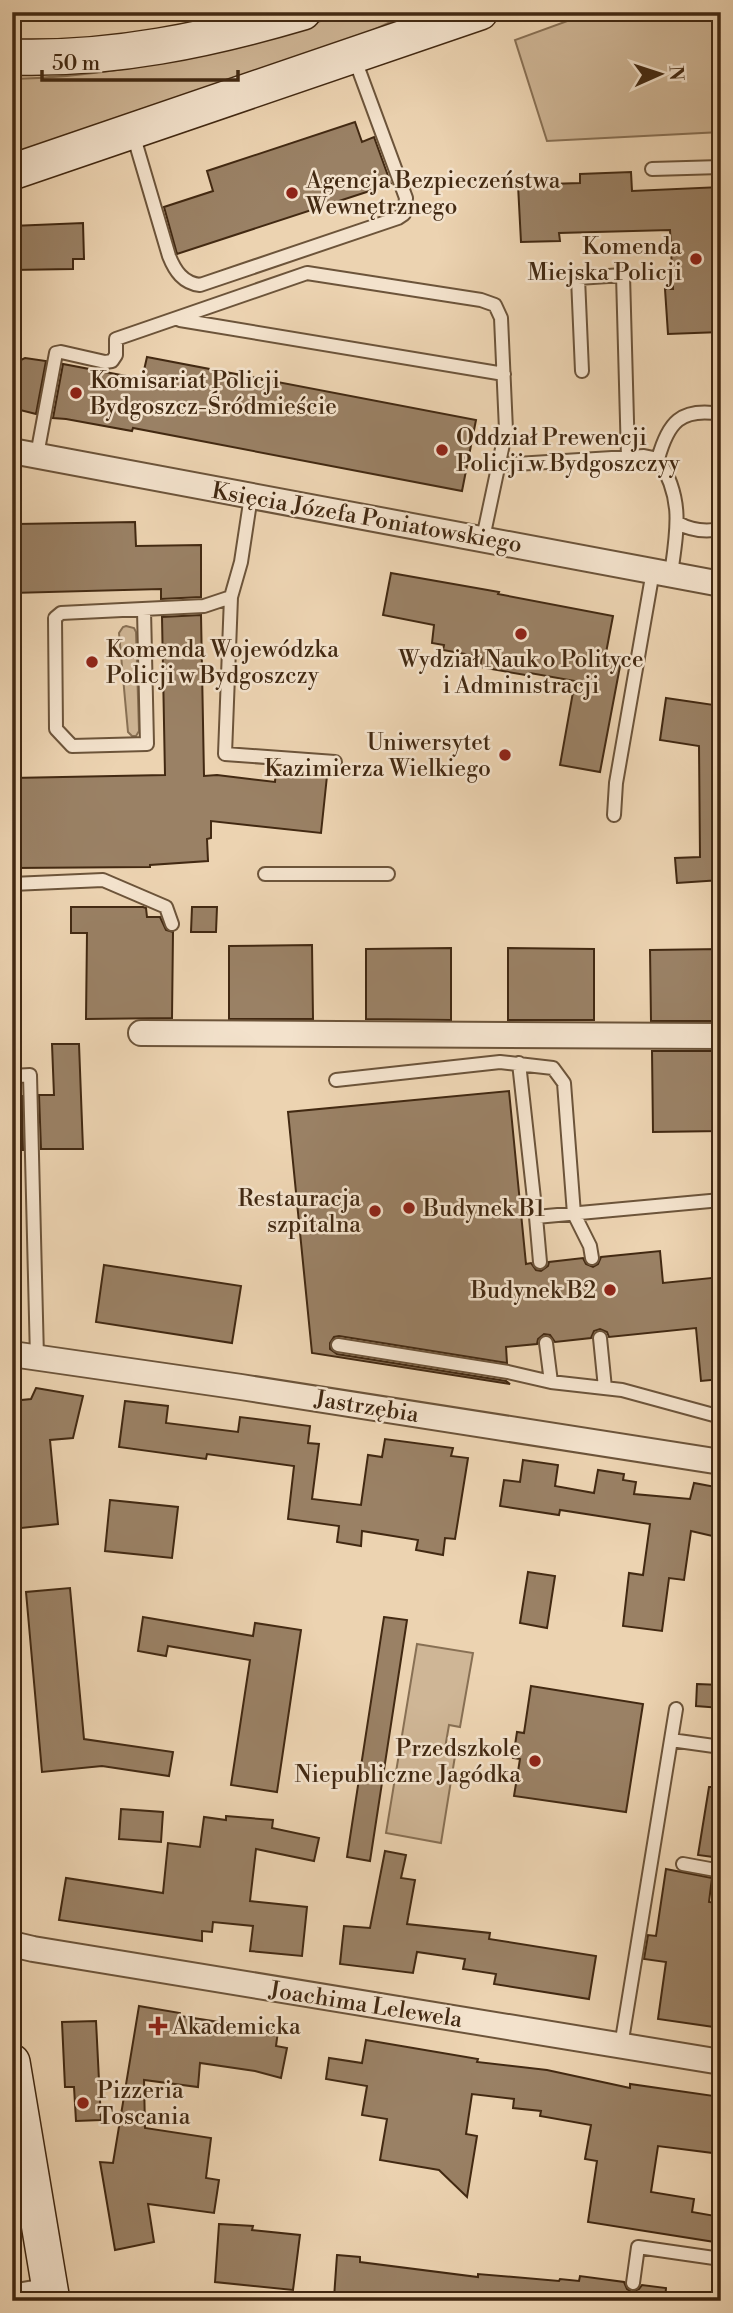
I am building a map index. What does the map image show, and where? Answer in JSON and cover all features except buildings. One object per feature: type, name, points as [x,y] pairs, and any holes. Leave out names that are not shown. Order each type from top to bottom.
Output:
[{"type":"main road","points":[[12,57],[57,58],[130,52],[234,33],[303,12]]},
{"type":"main road","points":[[12,172],[480,12]]},
{"type":"main road","points":[[12,2062],[51,2293]]},
{"type":"street","name":"Księcia Józefa Poniatowskiego","points":[[12,451],[721,584]]},
{"type":"street","points":[[141,1033],[721,1036]]},
{"type":"street","name":"Jastrzębia","points":[[12,1354],[721,1462]]},
{"type":"street","name":"Joachima Lelewela","points":[[12,1944],[721,2062]]},
{"type":"lane","points":[[132,131],[174,270],[189,284],[200,285],[398,218],[404,214],[406,198],[354,55]]},
{"type":"lane","points":[[652,169],[721,167]]},
{"type":"lane","points":[[37,455],[56,354],[61,352],[105,362],[112,361],[116,355],[116,339],[307,273],[481,300],[495,304],[501,318],[506,430],[482,538]]},
{"type":"lane","points":[[582,371],[578,278],[623,275],[628,457]]},
{"type":"lane","points":[[177,320],[504,374]]},
{"type":"lane","points":[[614,815],[616,783],[662,573],[678,523],[676,493],[659,459],[667,432],[684,416],[721,414]]},
{"type":"lane","points":[[499,465],[644,456],[659,459]]},
{"type":"lane","points":[[251,496],[241,562],[231,597],[225,754],[335,762]]},
{"type":"lane","points":[[678,523],[690,529],[709,531],[721,528]]},
{"type":"lane","points":[[144,610],[147,744],[72,746],[56,729],[55,618],[61,613],[204,606],[231,597]]},
{"type":"lane","points":[[265,874],[388,874]]},
{"type":"lane","points":[[12,884],[103,880],[166,907],[172,924]]},
{"type":"lane","points":[[336,1080],[500,1062],[553,1068],[564,1083],[574,1214],[590,1246],[592,1258]]},
{"type":"lane","points":[[519,1063],[540,1262]]},
{"type":"lane","points":[[12,1076],[30,1076],[37,1358]]},
{"type":"lane","points":[[536,1217],[721,1200]]},
{"type":"lane","points":[[600,1338],[605,1388]]},
{"type":"lane","points":[[546,1343],[551,1382]]},
{"type":"lane","points":[[338,1345],[508,1372],[551,1382],[622,1390],[721,1417]]},
{"type":"lane","points":[[621,2046],[676,1709]]},
{"type":"lane","points":[[671,1740],[721,1747]]},
{"type":"lane","points":[[683,1864],[721,1871]]},
{"type":"lane","points":[[633,2283],[638,2247],[721,2259]]},
{"type":"lane","points":[[12,2291],[51,2293]]},
{"type":"shaded area","points":[[347,12],[412,12],[365,34],[12,155],[12,79],[98,73],[182,59],[265,38]]},
{"type":"shaded area","points":[[592,12],[721,12],[721,132],[547,141],[515,40]]},
{"type":"shaded area","points":[[126,626],[134,628],[136,632],[139,731],[136,736],[128,732],[119,633]]},
{"type":"shaded area","points":[[417,1644],[473,1653],[460,1727],[449,1725],[444,1754],[455,1756],[441,1843],[386,1833]]},
{"type":"place","name":"Agencja Bezpieczeństwa Wewnętrznego","points":[[292,193]]},
{"type":"place","name":"Komenda Miejska Policji","points":[[696,259]]},
{"type":"place","name":"Komisariat Policji Bydgoszcz-Śródmieście","points":[[76,393]]},
{"type":"place","name":"Oddział Prewencji Policji w Bydgoszczyy","points":[[442,450]]},
{"type":"place","name":"Wydział Nauk o Polityce i Administracji","points":[[521,634]]},
{"type":"place","name":"Komenda Wojewódzka Policji w Bydgoszczy","points":[[92,662]]},
{"type":"place","name":"Uniwersytet Kazimierza Wielkiego","points":[[505,755]]},
{"type":"place","name":"Budynek B1","points":[[409,1208]]},
{"type":"place","name":"Restauracja szpitalna","points":[[375,1211]]},
{"type":"place","name":"Budynek B2","points":[[610,1290]]},
{"type":"place","name":"Przedszkole Niepubliczne Jagódka","points":[[535,1761]]},
{"type":"place","name":"Akademicka","points":[[158,2026]]},
{"type":"place","name":"Pizzeria Toscania","points":[[83,2103]]}]
